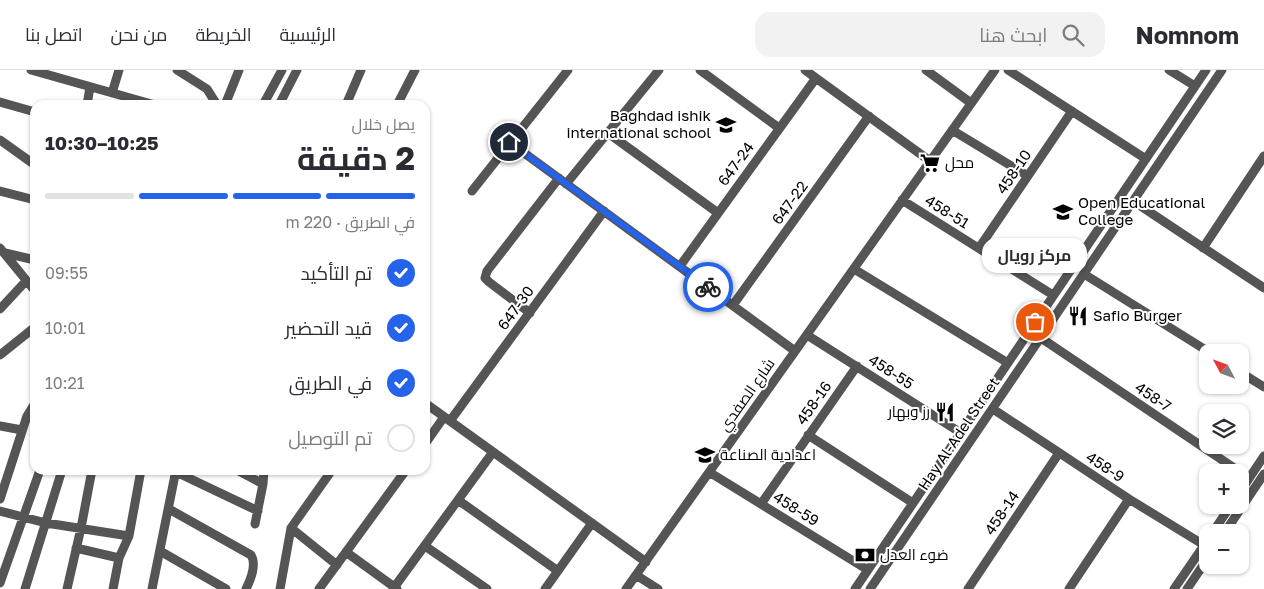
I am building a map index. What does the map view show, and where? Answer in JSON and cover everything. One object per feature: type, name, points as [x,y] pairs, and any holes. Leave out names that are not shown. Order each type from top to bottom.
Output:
[{"type":"street","points":[[31,70],[112,93],[129,100]]},
{"type":"street","points":[[112,93],[119,70]]},
{"type":"street","points":[[177,70],[207,89],[214,100]]},
{"type":"street","points":[[227,100],[239,70]]},
{"type":"street","points":[[266,100],[282,70]]},
{"type":"street","points":[[282,100],[297,70]]},
{"type":"street","points":[[348,100],[361,70]]},
{"type":"street","points":[[400,100],[416,70]]},
{"type":"street","points":[[472,191],[568,70]]},
{"type":"street","points":[[530,312],[489,282],[485,278],[487,271],[563,181],[608,133],[659,70]]},
{"type":"street","points":[[700,70],[779,128]]},
{"type":"street","points":[[805,70],[930,161]]},
{"type":"street","points":[[926,70],[971,103]]},
{"type":"street","name":"شارع الصفدي","points":[[626,589],[995,70]]},
{"type":"street","points":[[1008,70],[1146,159]]},
{"type":"street","points":[[1168,70],[1195,86]]},
{"type":"street","name":"Hay Al-Adel Street","points":[[855,589],[1206,70]]},
{"type":"street","name":"Hay Al-Adel Street","points":[[870,589],[1222,70]]},
{"type":"street","name":"647-24","points":[[680,266],[816,78]]},
{"type":"street","points":[[88,100],[90,87]]},
{"type":"street","points":[[0,102],[30,111]]},
{"type":"street","name":"458-10","points":[[980,248],[1072,111]]},
{"type":"street","name":"647-22","points":[[733,305],[869,116]]},
{"type":"street","points":[[952,130],[1028,176]]},
{"type":"street","points":[[608,133],[718,213]]},
{"type":"street","points":[[0,140],[30,161]]},
{"type":"street","points":[[509,142],[795,351]]},
{"type":"street","points":[[1203,248],[1264,156]]},
{"type":"street","points":[[0,191],[30,199]]},
{"type":"street","name":"458-51","points":[[902,200],[1053,294]]},
{"type":"street","points":[[1133,201],[1264,288]]},
{"type":"street","name":"647-30","points":[[430,438],[530,312],[604,212]]},
{"type":"street","points":[[2,250],[30,258]]},
{"type":"street","points":[[2,250],[30,285]]},
{"type":"street","points":[[854,269],[1008,363]]},
{"type":"street","points":[[1084,274],[1199,346]]},
{"type":"street","points":[[0,309],[26,281]]},
{"type":"street","points":[[0,354],[30,331]]},
{"type":"street","name":"458-55","points":[[807,335],[961,433]]},
{"type":"street","name":"458-7","points":[[1041,338],[1228,464]]},
{"type":"street","name":"458-16","points":[[760,504],[857,366]]},
{"type":"street","points":[[1249,378],[1264,387]]},
{"type":"street","points":[[430,407],[646,562]]},
{"type":"street","name":"458-9","points":[[993,409],[1130,499],[1199,539]]},
{"type":"street","points":[[0,499],[22,430],[30,418]]},
{"type":"street","points":[[0,426],[22,430]]},
{"type":"street","points":[[808,435],[913,503]]},
{"type":"street","points":[[346,552],[395,588],[492,452]]},
{"type":"street","name":"458-14","points":[[968,589],[1059,453]]},
{"type":"street","points":[[1249,478],[1264,456]]},
{"type":"street","name":"458-59","points":[[709,472],[868,570]]},
{"type":"street","points":[[1222,524],[1264,474]]},
{"type":"street","points":[[0,583],[38,475]]},
{"type":"street","points":[[25,589],[60,475]]},
{"type":"street","points":[[67,589],[91,475]]},
{"type":"street","points":[[113,589],[119,558],[128,536],[140,475]]},
{"type":"street","points":[[152,589],[175,475]]},
{"type":"street","points":[[184,475],[258,511]]},
{"type":"street","points":[[246,475],[263,484]]},
{"type":"street","points":[[255,524],[264,475]]},
{"type":"street","points":[[280,589],[291,528],[328,475]]},
{"type":"street","points":[[319,589],[402,475]]},
{"type":"street","points":[[932,475],[943,482]]},
{"type":"street","points":[[1069,589],[1130,499]]},
{"type":"street","points":[[458,500],[558,571]]},
{"type":"street","points":[[169,509],[251,555],[254,560],[254,567],[246,589]]},
{"type":"street","points":[[0,510],[46,523],[128,536]]},
{"type":"street","points":[[1227,524],[1230,514]]},
{"type":"street","points":[[545,589],[592,523]]},
{"type":"street","points":[[291,528],[337,565]]},
{"type":"street","points":[[424,546],[487,589]]},
{"type":"street","points":[[76,548],[119,558]]},
{"type":"street","points":[[160,551],[226,589]]},
{"type":"street","points":[[1174,589],[1199,553]]},
{"type":"street","points":[[1186,589],[1199,571]]},
{"type":"street","points":[[636,575],[658,589]]},
{"type":"way so far","points":[[708,287],[795,351],[854,269],[1008,363],[1035,322]]},
{"type":"place","name":"Baghdad ishik international school","points":[[726,125]]},
{"type":"place","name":"محل","points":[[930,163]]},
{"type":"place","name":"Open Educational College","points":[[1063,212]]},
{"type":"place","name":"Safio Burger","points":[[1078,316]]},
{"type":"place","name":"مركز رويال","points":[[1035,322]]},
{"type":"place","name":"رز وبهار","points":[[945,412]]},
{"type":"place","name":"اعدادية الصناعة","points":[[705,455]]},
{"type":"place","name":"ضوء العدل","points":[[865,555]]},
{"type":"route","points":[[509,142],[708,287]]}]
